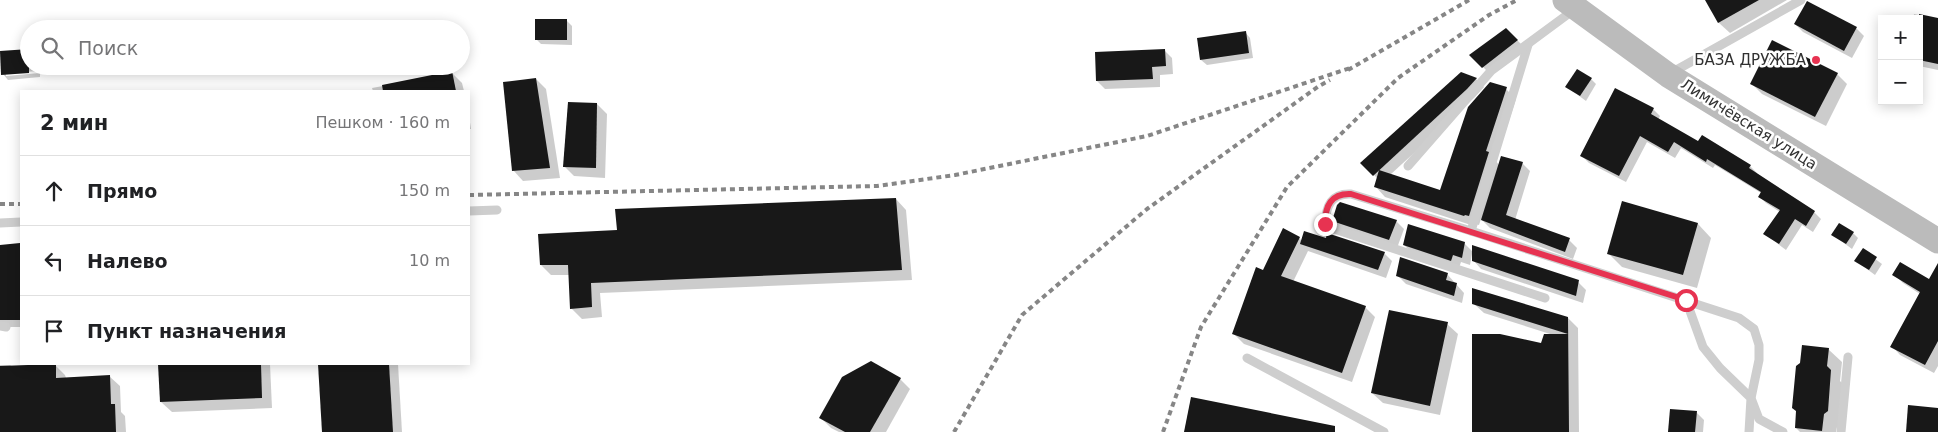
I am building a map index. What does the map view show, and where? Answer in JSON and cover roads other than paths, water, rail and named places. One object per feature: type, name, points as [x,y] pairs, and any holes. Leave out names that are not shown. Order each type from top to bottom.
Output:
[{"type":"main road","name":"Лимичёвская улица","points":[[1571,4],[1668,75],[1938,241]]},
{"type":"lane","points":[[1668,75],[1801,0]]},
{"type":"lane","points":[[1408,166],[1491,71],[1528,45],[1571,4]]},
{"type":"lane","points":[[1471,231],[1528,45]]},
{"type":"lane","points":[[1545,298],[1331,228],[1325,224],[1325,215],[1332,199],[1341,193],[1351,194],[1739,318],[1754,329],[1759,345],[1759,360],[1751,398],[1749,432]]},
{"type":"lane","points":[[470,211],[497,210]]},
{"type":"lane","points":[[0,223],[20,222]]},
{"type":"lane","points":[[1686,300],[1703,347],[1720,368],[1751,398],[1759,419],[1783,432]]},
{"type":"lane","points":[[1841,432],[1848,357]]},
{"type":"lane","points":[[1247,358],[1384,432]]},
{"type":"railway","points":[[1348,70],[1469,0]]},
{"type":"railway","points":[[1163,432],[1201,327],[1287,187],[1398,78],[1489,15],[1517,0]]},
{"type":"railway","points":[[470,195],[877,186],[955,175],[1147,136],[1353,67]]},
{"type":"railway","points":[[954,432],[1022,315],[1147,209],[1330,80]]},
{"type":"railway","points":[[0,204],[20,204]]},
{"type":"place","name":"БАЗА ДРУЖБА","points":[[1816,60]]}]
